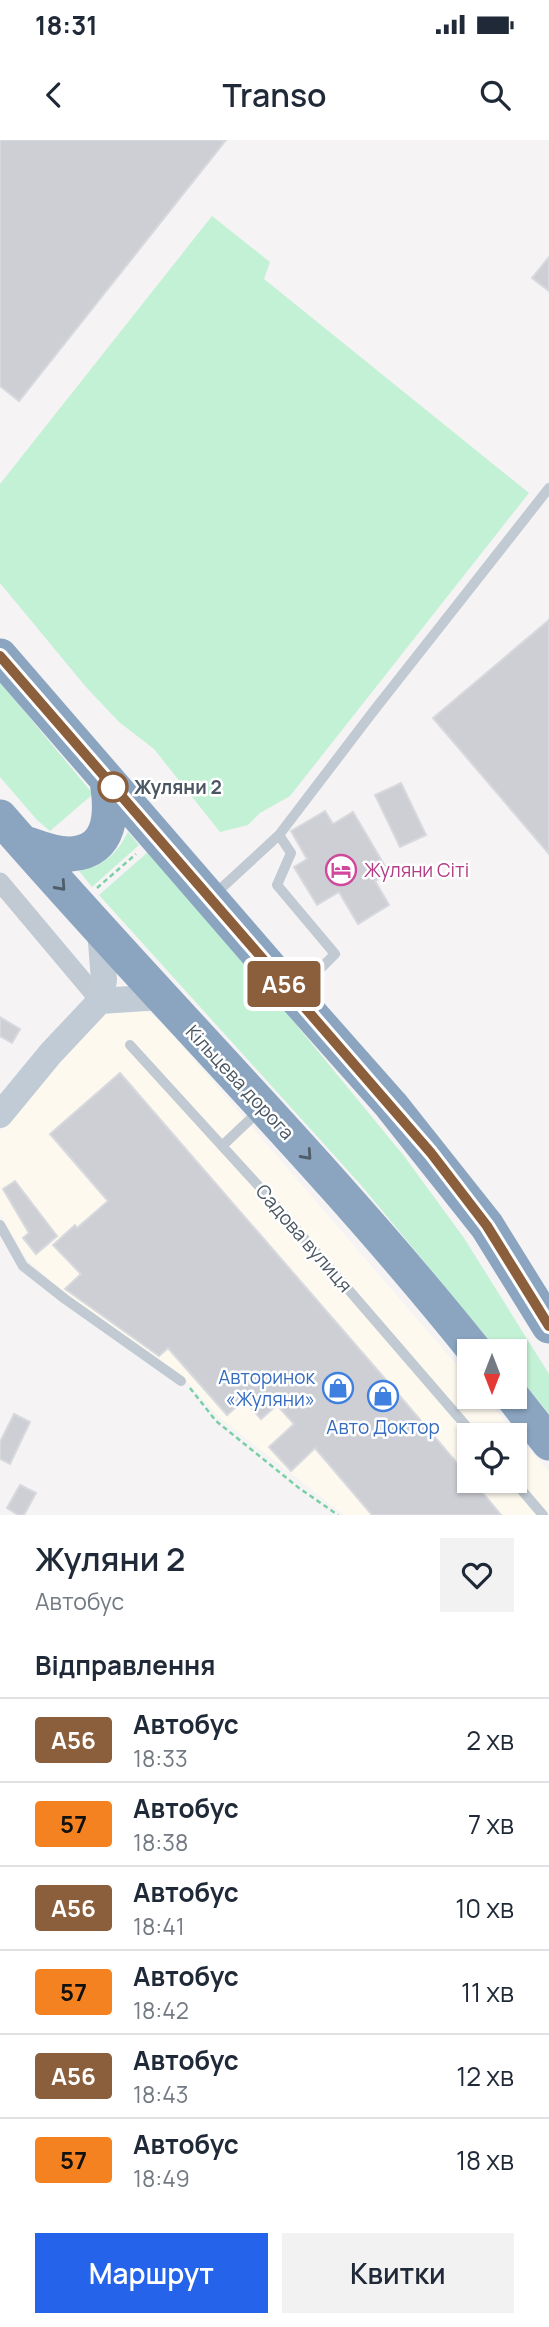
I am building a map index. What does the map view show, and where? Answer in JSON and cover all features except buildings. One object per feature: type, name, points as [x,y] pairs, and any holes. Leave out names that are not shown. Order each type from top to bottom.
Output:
[{"type":"highway","points":[[0,656],[391,1105],[460,1189],[515,1269],[549,1326]]},
{"type":"highway","points":[[11,829],[55,852],[71,854],[90,847],[106,831],[110,819],[107,781]]},
{"type":"highway","name":"Кільцева дорога","points":[[11,829],[342,1194],[465,1339]]},
{"type":"highway","points":[[522,1409],[549,1443]]},
{"type":"street","points":[[0,882],[100,1001]]},
{"type":"street","points":[[0,1115],[51,1053],[100,1001],[104,964],[100,930]]},
{"type":"street","points":[[100,1001],[161,997]]},
{"type":"lane","points":[[209,899],[279,835],[549,488]]},
{"type":"lane","points":[[279,835],[291,853],[277,885],[335,954],[319,970],[298,1000]]},
{"type":"lane","name":"Садова вулиця","points":[[130,1045],[265,1193],[464,1423]]},
{"type":"lane","points":[[222,1146],[263,1107]]},
{"type":"lane","points":[[0,1225],[23,1266],[181,1381]]},
{"type":"lane","points":[[524,1493],[543,1515]]},
{"type":"path","points":[[97,888],[141,850]]},
{"type":"path","points":[[181,1381],[216,1421],[299,1488],[338,1515]]},
{"type":"shaded area","name":"Авторинок «Жуляни»","points":[[127,1006],[148,1012],[164,1025],[457,1365],[457,1409],[494,1409],[507,1423],[457,1423],[457,1493],[527,1493],[527,1447],[549,1472],[549,1515],[344,1515],[220,1418],[179,1373],[68,1296],[27,1260],[0,1214],[0,1132],[69,1044],[96,1017]]},
{"type":"green space","points":[[212,216],[270,262],[264,279],[529,493],[290,796],[260,813],[248,825],[220,832],[154,749],[119,722],[86,687],[0,583],[0,484]]},
{"type":"green space","points":[[0,682],[93,794],[50,831],[0,777]]},
{"type":"green space","points":[[128,832],[139,845],[92,887],[79,871],[108,858]]},
{"type":"green space","points":[[148,852],[284,1010],[404,1156],[464,1238],[549,1374],[549,1414],[527,1387],[527,1339],[488,1339],[361,1185],[99,895]]},
{"type":"bus line","name":"A56","points":[[0,656],[431,1153],[487,1226],[549,1326]]},
{"type":"place","name":"Жуляни 2","points":[[113,787]]},
{"type":"place","name":"Жуляни Сіті","points":[[341,870]]},
{"type":"place","name":"Авторинок «Жуляни»","points":[[338,1388]]},
{"type":"place","name":"Авто Доктор","points":[[383,1396]]}]
